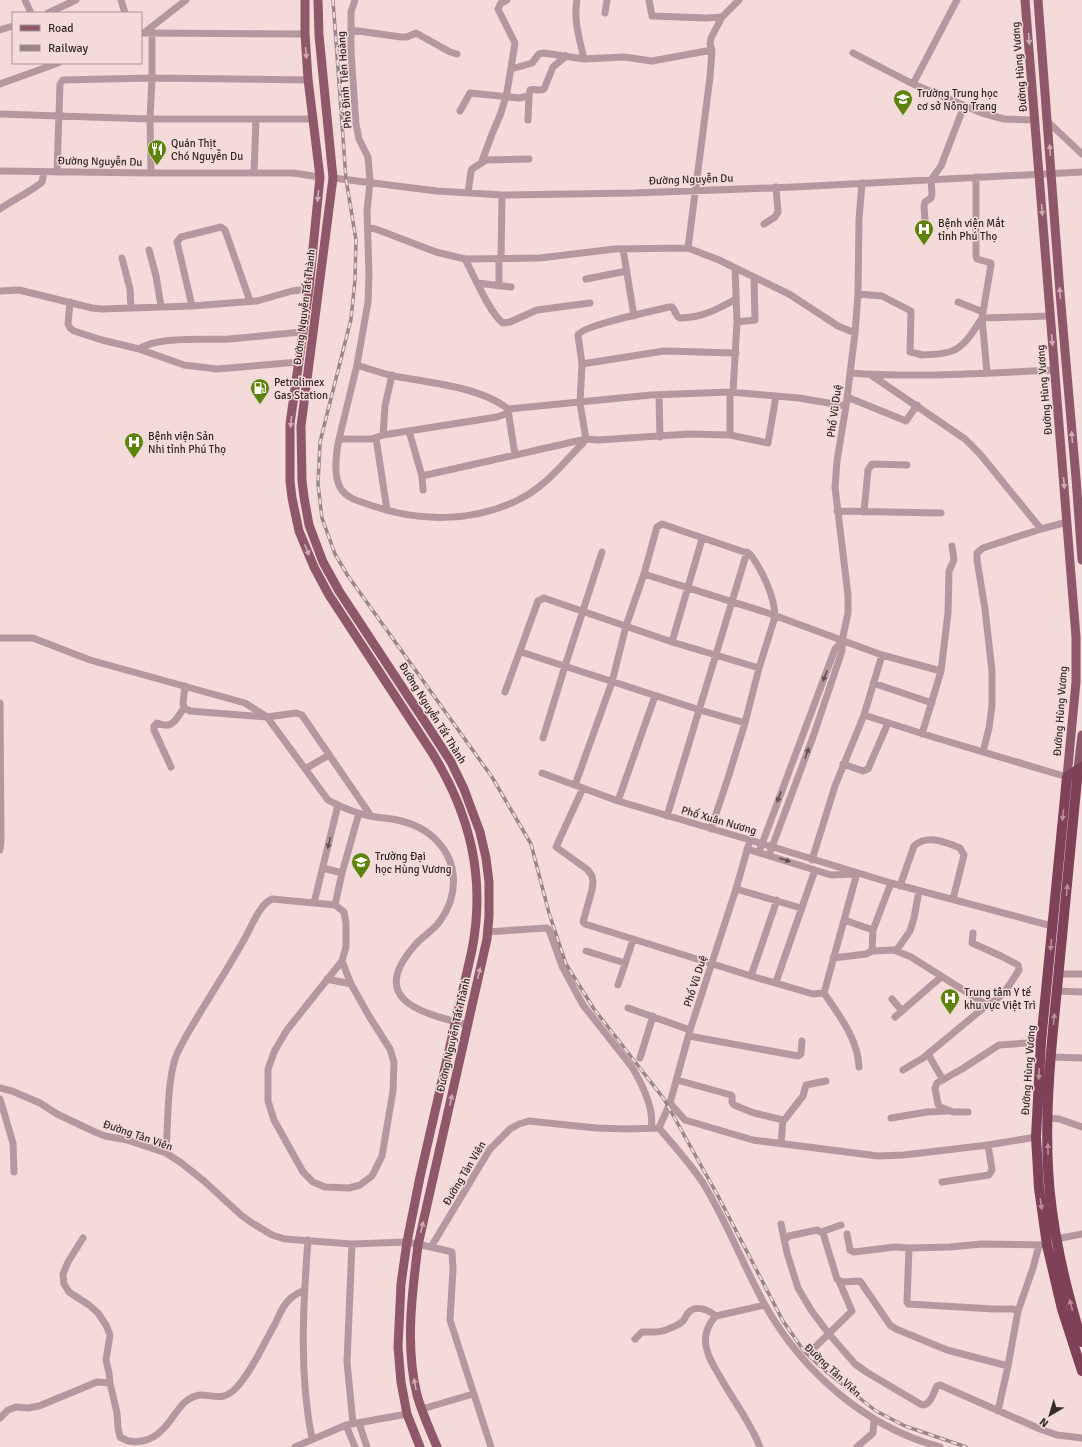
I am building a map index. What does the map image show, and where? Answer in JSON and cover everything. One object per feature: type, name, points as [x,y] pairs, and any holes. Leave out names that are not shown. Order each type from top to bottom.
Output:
[{"type":"highway","points":[[1067,776],[1080,768]]},
{"type":"highway","name":"Đường Hùng Vương","points":[[1080,768],[1058,974],[1051,1057],[1048,1118],[1047,1243],[1071,1307],[1082,1342]]},
{"type":"highway","name":"Đường Hùng Vương","points":[[1067,776],[1040,1042],[1036,1137],[1039,1188],[1047,1243],[1062,1309],[1082,1371]]},
{"type":"main road","name":"Đường Nguyễn Tất Thành","points":[[305,0],[305,34],[308,79],[320,177],[309,289],[290,424],[289,445],[291,486],[299,531],[328,595],[442,769],[453,791],[466,826],[475,857],[478,914],[472,950],[407,1242],[401,1284],[398,1347],[401,1382],[407,1414],[420,1447]]},
{"type":"main road","name":"Đường Nguyễn Tất Thành","points":[[318,0],[318,34],[333,178],[301,433],[302,481],[309,525],[323,562],[339,590],[451,762],[464,788],[480,832],[486,858],[489,882],[488,932],[418,1245],[413,1285],[411,1346],[414,1382],[422,1409],[437,1447]]},
{"type":"main road","name":"Đường Hùng Vương","points":[[1025,0],[1076,637],[1076,682],[1067,776]]},
{"type":"main road","points":[[1038,0],[1075,468],[1079,478],[1082,560]]},
{"type":"main road","points":[[308,79],[323,78]]},
{"type":"main road","points":[[309,289],[319,290]]},
{"type":"main road","points":[[1063,469],[1075,468]]},
{"type":"main road","name":"Đường Hùng Vương","points":[[1080,768],[1082,735]]},
{"type":"main road","points":[[453,791],[464,788]]},
{"type":"street","points":[[25,0],[31,12]]},
{"type":"street","points":[[50,12],[74,0]]},
{"type":"street","points":[[120,0],[125,12]]},
{"type":"street","points":[[146,33],[186,0]]},
{"type":"street","name":"Phố Đinh Tiên Hoàng","points":[[355,0],[351,12],[351,52],[356,124],[360,139],[368,157],[370,182],[367,211],[369,227],[368,302],[357,365],[336,457],[338,481],[341,489],[352,499],[387,510],[415,516],[437,518],[483,513],[505,506],[530,493],[544,482],[586,439]]},
{"type":"street","points":[[468,193],[471,171],[482,161],[501,114],[506,97],[515,43],[498,9],[501,3],[507,0]]},
{"type":"street","points":[[578,0],[576,6],[578,28],[584,60]]},
{"type":"street","points":[[605,14],[607,0]]},
{"type":"street","points":[[649,0],[652,16],[706,18],[722,17]]},
{"type":"street","points":[[688,248],[710,77],[712,50],[710,44],[711,38],[722,17],[739,0]]},
{"type":"street","points":[[913,84],[957,0]]},
{"type":"street","points":[[0,30],[12,26]]},
{"type":"street","points":[[351,30],[401,37],[407,37],[416,32],[450,52],[457,54]]},
{"type":"street","points":[[146,33],[305,34]]},
{"type":"street","points":[[146,33],[152,78],[150,119],[151,173]]},
{"type":"street","points":[[515,68],[532,63],[540,54],[544,53],[584,60],[624,58],[652,61],[712,50]]},
{"type":"street","points":[[853,53],[913,84],[993,117],[1004,119],[1035,120]]},
{"type":"street","points":[[528,120],[530,90],[544,89],[553,67],[566,56]]},
{"type":"street","points":[[0,84],[49,65]]},
{"type":"street","points":[[57,172],[60,84],[63,80],[152,78],[308,79]]},
{"type":"street","points":[[460,111],[470,93],[518,98],[529,96]]},
{"type":"street","points":[[924,220],[925,202],[931,198],[932,194],[931,180],[941,166],[964,106]]},
{"type":"street","points":[[0,114],[150,119],[314,119]]},
{"type":"street","points":[[254,173],[256,119]]},
{"type":"street","points":[[1047,121],[1082,154]]},
{"type":"street","points":[[482,161],[491,159],[529,159]]},
{"type":"street","points":[[1038,162],[1027,174],[1040,185]]},
{"type":"street","name":"Đường Nguyễn Du","points":[[0,171],[293,173],[320,177]]},
{"type":"street","points":[[0,209],[10,201],[39,185],[43,181],[44,172]]},
{"type":"street","name":"Đường Nguyễn Du","points":[[333,178],[437,191],[502,195],[634,193],[776,188],[1082,172]]},
{"type":"street","points":[[976,177],[976,256],[977,259],[990,263],[991,265],[983,315],[987,373]]},
{"type":"street","name":"Phố Vũ Duệ","points":[[769,855],[813,737],[842,651],[842,641],[848,613],[848,595],[844,556],[835,496],[836,474],[855,333],[858,294],[859,219],[862,183]]},
{"type":"street","points":[[764,224],[777,214],[776,188]]},
{"type":"street","points":[[499,286],[502,195]]},
{"type":"street","points":[[369,227],[436,252],[465,259],[500,260],[540,258],[623,249],[688,248],[735,268],[794,297],[838,326],[855,333]]},
{"type":"street","points":[[192,306],[177,242],[181,237],[221,228],[226,230],[250,301]]},
{"type":"street","points":[[623,249],[634,316]]},
{"type":"street","points":[[148,250],[156,276],[161,306]]},
{"type":"street","points":[[122,258],[130,289],[131,308]]},
{"type":"street","points":[[465,259],[496,316],[505,323],[538,310],[590,303]]},
{"type":"street","points":[[730,435],[737,322],[735,268]]},
{"type":"street","points":[[586,279],[626,271]]},
{"type":"street","points":[[737,322],[755,320],[754,277]]},
{"type":"street","points":[[477,283],[511,287]]},
{"type":"street","points":[[0,291],[19,290],[92,308],[131,308],[192,306],[257,301],[292,291],[309,289]]},
{"type":"street","points":[[858,294],[882,296],[911,311],[910,352],[922,355],[940,354],[954,351],[967,342],[983,315]]},
{"type":"street","points":[[586,439],[580,403],[582,364],[578,335],[580,332],[608,321],[672,307],[678,317],[690,318],[709,313],[736,299]]},
{"type":"street","points":[[70,302],[68,324],[70,328],[102,340],[139,349],[184,365],[217,369],[299,362]]},
{"type":"street","points":[[958,302],[983,315],[1050,316]]},
{"type":"street","points":[[139,349],[144,346],[165,341],[230,338],[303,332]]},
{"type":"street","points":[[582,364],[664,351],[736,352]]},
{"type":"street","points":[[357,365],[392,375],[436,382],[477,394],[500,403],[508,411],[515,455]]},
{"type":"street","points":[[850,374],[987,373],[1055,370]]},
{"type":"street","points":[[387,510],[380,437],[384,406],[392,375]]},
{"type":"street","points":[[871,375],[965,439],[1041,529]]},
{"type":"street","points":[[339,439],[380,437],[497,417],[508,411],[659,395],[732,392],[799,398],[846,406]]},
{"type":"street","points":[[659,395],[660,436]]},
{"type":"street","points":[[422,476],[491,462],[586,439],[598,440],[689,434],[730,435],[768,443],[776,396]]},
{"type":"street","points":[[847,398],[906,421],[917,405]]},
{"type":"street","points":[[409,431],[422,476],[423,490]]},
{"type":"street","points":[[864,512],[868,470],[870,466],[872,464],[907,466]]},
{"type":"street","points":[[837,511],[941,513]]},
{"type":"street","points":[[983,752],[989,728],[992,706],[992,671],[985,609],[977,560],[978,553],[983,548],[1067,522]]},
{"type":"street","points":[[711,829],[745,723],[759,668],[775,616],[775,608],[769,588],[753,558],[747,552],[702,539],[662,524],[657,527],[644,574],[626,626],[612,682],[579,787],[556,847],[588,870],[592,876],[592,890],[584,922],[585,924],[632,940],[813,994],[824,993]]},
{"type":"street","points":[[672,642],[702,539]]},
{"type":"street","points":[[922,734],[941,671],[948,613],[949,571],[954,560],[952,546]]},
{"type":"street","points":[[543,738],[602,552]]},
{"type":"street","points":[[667,816],[747,552]]},
{"type":"street","points":[[644,574],[768,613],[882,655],[941,671]]},
{"type":"street","points":[[505,692],[540,600],[544,598],[672,642],[759,668]]},
{"type":"street","points":[[0,638],[32,638],[90,660],[245,703],[267,717],[328,800],[370,816],[397,820],[421,828],[436,840],[446,851],[452,869],[454,886],[449,906],[440,921],[415,944],[398,971],[396,985],[397,992],[404,1001],[413,1007],[443,1019],[468,1025]]},
{"type":"street","name":"Phố Vũ Duệ","points":[[759,852],[835,649],[842,641]]},
{"type":"street","points":[[521,652],[655,696],[745,723]]},
{"type":"street","points":[[812,860],[843,764],[864,715],[882,655]]},
{"type":"street","points":[[873,684],[932,703]]},
{"type":"street","points":[[171,767],[154,730],[154,726],[157,724],[168,725],[176,720],[184,708],[185,686]]},
{"type":"street","points":[[618,801],[655,696]]},
{"type":"street","points":[[0,703],[0,850]]},
{"type":"street","points":[[184,708],[190,712],[267,717],[296,713],[302,715],[370,816]]},
{"type":"street","points":[[864,715],[922,734],[1067,776]]},
{"type":"street","points":[[843,764],[863,771],[868,769],[888,723]]},
{"type":"street","points":[[305,769],[329,755]]},
{"type":"street","name":"Phố Xuân Nương","points":[[542,773],[618,801],[812,860],[900,886],[1052,926]]},
{"type":"street","points":[[314,903],[338,805]]},
{"type":"street","points":[[335,905],[358,812]]},
{"type":"street","name":"Phố Vũ Duệ","points":[[659,1128],[670,1103],[690,1033],[750,840]]},
{"type":"street","points":[[900,886],[914,846],[918,842],[941,840],[960,848],[964,855],[953,899]]},
{"type":"street","name":"Phố Xuân Nương","points":[[748,848],[836,876],[857,873]]},
{"type":"street","points":[[323,868],[342,873]]},
{"type":"street","points":[[776,982],[815,870]]},
{"type":"street","points":[[857,873],[824,993],[848,1029],[858,1058],[859,1067]]},
{"type":"street","points":[[872,951],[873,930],[891,883]]},
{"type":"street","points":[[736,889],[802,908]]},
{"type":"street","points":[[896,951],[910,931],[919,891]]},
{"type":"street","points":[[166,1153],[170,1091],[177,1054],[190,1029],[234,959],[267,901],[272,899],[335,905],[344,912],[346,924],[346,947],[342,961],[287,1030],[275,1050],[268,1069],[268,1101],[274,1120],[303,1172],[313,1182],[325,1187],[349,1188],[360,1185],[372,1176],[382,1156],[393,1091],[394,1062],[390,1049],[351,984],[342,961]]},
{"type":"street","points":[[752,976],[777,900]]},
{"type":"street","points":[[844,920],[873,930]]},
{"type":"street","points":[[488,932],[547,928],[549,930],[564,970],[583,1005],[632,1067],[638,1078],[652,1117],[651,1128]]},
{"type":"street","points":[[903,1070],[928,1054],[987,1005],[1005,993],[1019,970],[1018,966],[1001,956],[972,943],[973,933]]},
{"type":"street","points":[[618,985],[632,940]]},
{"type":"street","points":[[586,951],[624,963]]},
{"type":"street","points":[[833,958],[866,954],[872,951],[896,951],[911,957],[987,1005]]},
{"type":"street","points":[[1058,974],[1082,974]]},
{"type":"street","points":[[895,1016],[941,977]]},
{"type":"street","points":[[327,980],[351,984]]},
{"type":"street","points":[[1057,991],[1082,992]]},
{"type":"street","points":[[892,999],[902,1011]]},
{"type":"street","points":[[628,1008],[653,1016],[690,1033],[798,1056],[801,1054],[802,1041]]},
{"type":"street","points":[[640,1058],[653,1016]]},
{"type":"street","points":[[949,1111],[940,1107],[938,1104],[936,1085],[999,1045],[1040,1042]]},
{"type":"street","points":[[928,1054],[943,1080]]},
{"type":"street","points":[[1051,1057],[1082,1058]]},
{"type":"street","points":[[676,1080],[731,1095],[734,1105],[754,1113],[783,1120]]},
{"type":"street","points":[[781,1144],[783,1120],[785,1120],[800,1099],[806,1085],[826,1081]]},
{"type":"street","name":"Đường Tản Viên","points":[[0,1088],[12,1091],[40,1103],[57,1114],[100,1134],[127,1140],[166,1153],[204,1180],[240,1215],[272,1235],[285,1239],[352,1244],[407,1242],[431,1247],[490,1149],[510,1129],[519,1124],[529,1121],[603,1128],[659,1128],[702,1182],[721,1215],[765,1304],[782,1332],[806,1362],[844,1398],[874,1419],[930,1446],[940,1447]]},
{"type":"street","points":[[0,1099],[13,1143],[14,1172]]},
{"type":"street","points":[[670,1103],[685,1120],[747,1138],[781,1144],[878,1156],[904,1155],[988,1145],[1036,1137]]},
{"type":"street","points":[[890,1118],[927,1112],[968,1112]]},
{"type":"street","points":[[1048,1118],[1059,1119],[1082,1127]]},
{"type":"street","points":[[942,1182],[988,1175],[992,1170],[988,1145]]},
{"type":"street","points":[[781,1224],[787,1253],[798,1288],[811,1310],[829,1334],[855,1364],[922,1405],[926,1405],[928,1403],[937,1386],[940,1386],[1057,1435],[1082,1438]]},
{"type":"street","points":[[823,1233],[824,1231],[841,1225]]},
{"type":"street","points":[[785,1240],[789,1236],[817,1230],[823,1233],[837,1279],[852,1311],[812,1350]]},
{"type":"street","points":[[847,1234],[850,1250],[854,1252],[896,1247],[950,1248],[982,1244],[1047,1243],[1082,1234]]},
{"type":"street","points":[[83,1238],[68,1262],[63,1274],[64,1284],[69,1292],[89,1305],[98,1313],[106,1325],[110,1335],[106,1360],[117,1412],[120,1438],[126,1441],[139,1442],[152,1438],[162,1430],[185,1402],[196,1395],[224,1397],[231,1393],[254,1362],[288,1300],[304,1290]]},
{"type":"street","points":[[308,1240],[304,1290],[304,1366],[307,1411],[312,1439]]},
{"type":"street","points":[[998,1411],[1018,1311],[1034,1268],[1047,1243]]},
{"type":"street","points":[[352,1244],[347,1362],[355,1447]]},
{"type":"street","points":[[431,1247],[452,1252],[453,1269],[449,1317],[491,1447]]},
{"type":"street","points":[[909,1248],[908,1304],[994,1310],[1013,1309],[1018,1311]]},
{"type":"street","points":[[839,1281],[860,1281],[884,1318],[896,1329],[948,1350],[1008,1366]]},
{"type":"street","points":[[760,1447],[742,1412],[711,1360],[705,1339],[707,1328],[716,1316],[765,1304]]},
{"type":"street","points":[[635,1339],[638,1334],[642,1332],[659,1332],[683,1321],[688,1313],[693,1309],[701,1308],[716,1316]]},
{"type":"street","points":[[0,1418],[8,1410],[16,1407],[28,1408],[39,1406],[97,1382],[110,1383]]},
{"type":"street","points":[[422,1409],[474,1394]]},
{"type":"street","points":[[295,1447],[353,1424],[407,1414]]},
{"type":"street","points":[[857,1447],[873,1433],[874,1419]]},
{"type":"street","points":[[353,1424],[367,1447]]},
{"type":"railway","points":[[333,0],[346,179],[356,240],[355,280],[351,319],[320,442],[318,484],[322,518],[335,554],[348,576],[492,777],[531,844],[549,913],[566,964],[594,1009],[664,1099],[718,1196],[783,1321],[804,1351],[823,1369],[876,1411],[905,1426],[966,1447]]},
{"type":"place","name":"Trường Trung học cơ sở Nông Trang","points":[[903,116]]},
{"type":"place","name":"Quán Thịt Chó Nguyễn Du","points":[[157,166]]},
{"type":"place","name":"Bệnh viện Mắt tỉnh Phú Thọ","points":[[924,246]]},
{"type":"place","name":"Petrolimex Gas Station","points":[[260,405]]},
{"type":"place","name":"Bệnh viện Sản Nhi tỉnh Phú Thọ","points":[[134,459]]},
{"type":"place","name":"Trường Đại học Hùng Vương","points":[[361,879]]},
{"type":"place","name":"Trung tâm Y tế khu vực Việt Trì","points":[[950,1015]]}]
